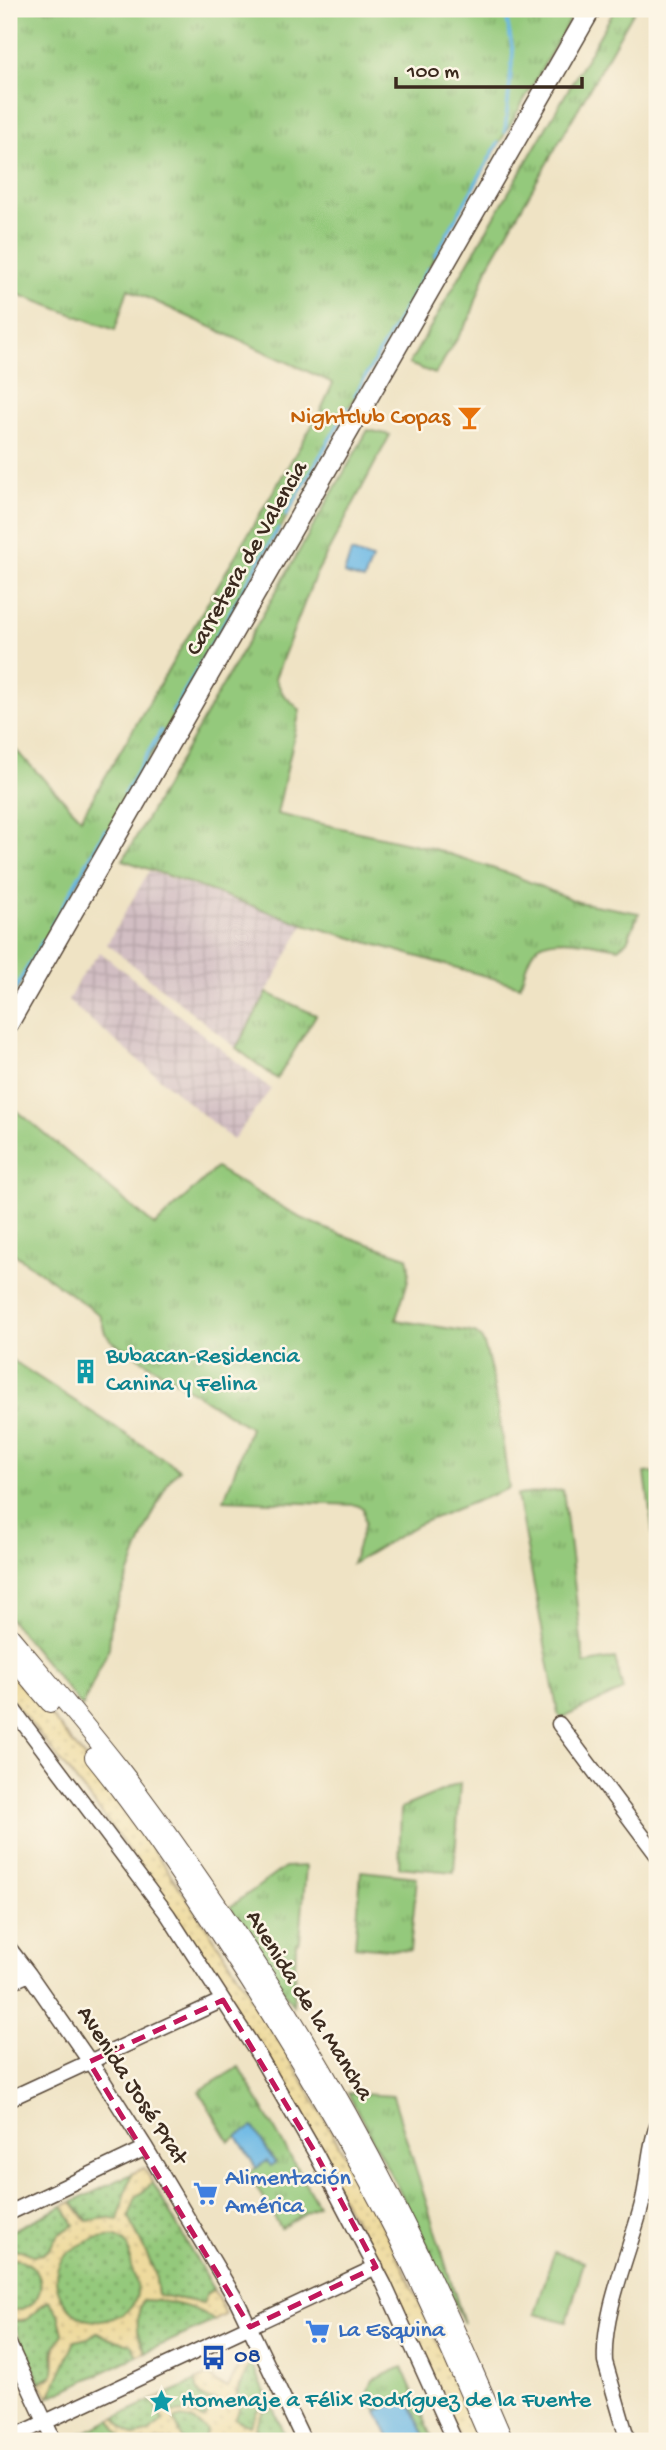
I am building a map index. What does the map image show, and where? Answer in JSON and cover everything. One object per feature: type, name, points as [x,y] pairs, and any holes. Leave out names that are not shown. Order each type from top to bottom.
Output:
[{"type":"highway","name":"Carretera de Valencia","points":[[9,1023],[591,9]]},
{"type":"main road","name":"Avenida de la Mancha","points":[[9,1635],[112,1760],[195,1874],[269,1983],[339,2101],[410,2232],[455,2326],[504,2441]]},
{"type":"main road","name":"Avenida de la Mancha","points":[[9,1655],[119,1787],[198,1900],[267,2007],[328,2107],[394,2230],[439,2323],[490,2441]]},
{"type":"street","points":[[9,1704],[168,1914],[261,2059],[316,2154],[376,2267],[455,2441]]},
{"type":"street","points":[[559,1724],[657,1855]]},
{"type":"street","name":"Avenida José Prat","points":[[9,1948],[146,2148],[239,2303],[304,2441]]},
{"type":"street","points":[[9,1983],[29,1974]]},
{"type":"street","points":[[9,2099],[223,2000]]},
{"type":"street","points":[[628,2441],[605,2362],[604,2349],[612,2309],[643,2200],[649,2174],[650,2151],[657,2126]]},
{"type":"street","points":[[9,2213],[146,2148]]},
{"type":"street","points":[[9,2439],[376,2267]]},
{"type":"street","points":[[9,2344],[54,2441]]},
{"type":"highlighted area","points":[[223,2000],[316,2154],[376,2267],[250,2327],[89,2062]]},
{"type":"shaded area","points":[[149,871],[304,924],[236,1048],[107,944]]},
{"type":"shaded area","points":[[100,952],[271,1089],[233,1140],[68,1001],[79,979]]},
{"type":"green space","points":[[9,9],[576,9],[9,1004],[9,743],[81,818],[320,412],[333,383],[128,289],[115,330],[9,291]]},
{"type":"green space","points":[[615,9],[635,9],[487,268],[470,318],[435,374],[409,364]]},
{"type":"green space","points":[[368,430],[390,435],[315,576],[275,678],[283,694],[300,710],[277,814],[431,848],[510,874],[578,902],[639,913],[627,941],[618,948],[562,940],[541,944],[529,957],[520,986],[304,924],[123,860]]},
{"type":"green space","points":[[267,993],[316,1015],[277,1079],[236,1048]]},
{"type":"green space","points":[[9,1104],[155,1226],[216,1168],[299,1217],[407,1257],[408,1281],[396,1320],[472,1332],[480,1337],[489,1363],[509,1488],[419,1524],[352,1564],[365,1523],[363,1508],[356,1505],[224,1500],[250,1428],[112,1341],[105,1333],[100,1315],[9,1250]]},
{"type":"green space","points":[[9,1358],[179,1469],[168,1482],[147,1526],[111,1621],[109,1648],[82,1707],[9,1618]]},
{"type":"green space","points":[[657,1472],[657,1565],[645,1473]]},
{"type":"green space","points":[[563,1490],[584,1664],[615,1658],[623,1690],[562,1718],[558,1714],[517,1495]]},
{"type":"green space","points":[[460,1783],[454,1872],[399,1867],[401,1808]]},
{"type":"green space","points":[[306,1866],[300,1940],[296,1944],[293,2006],[230,1907],[285,1867]]},
{"type":"green space","points":[[361,1871],[417,1877],[410,1951],[355,1946]]},
{"type":"green space","points":[[239,2067],[318,2205],[281,2228],[248,2173],[267,2161],[275,2162],[253,2127],[229,2141],[199,2091]]},
{"type":"green space","points":[[348,2093],[393,2096],[464,2323],[421,2232]]},
{"type":"green space","points":[[131,2174],[118,2220],[105,2218],[88,2221],[73,2202]]},
{"type":"green space","points":[[153,2183],[213,2289],[206,2295],[203,2303],[158,2295],[155,2272],[129,2217],[136,2197]]},
{"type":"green space","points":[[63,2206],[74,2225],[59,2234],[49,2249],[42,2254],[33,2255],[21,2250],[9,2250],[9,2232]]},
{"type":"green space","points":[[116,2237],[126,2244],[130,2251],[131,2267],[137,2285],[136,2298],[130,2309],[116,2317],[103,2321],[84,2318],[75,2313],[62,2298],[56,2279],[57,2269],[68,2253],[77,2247],[97,2239]]},
{"type":"green space","points":[[554,2252],[584,2261],[567,2322],[535,2314]]},
{"type":"green space","points":[[9,2259],[25,2262],[34,2268],[39,2276],[39,2292],[35,2300],[20,2309],[9,2310]]},
{"type":"green space","points":[[143,2300],[190,2308],[214,2321],[146,2352],[138,2326]]},
{"type":"green space","points":[[50,2301],[58,2314],[63,2334],[53,2352],[53,2375],[40,2382],[12,2321],[30,2318]]},
{"type":"green space","points":[[97,2332],[110,2339],[131,2344],[137,2356],[50,2397],[75,2341],[88,2338]]},
{"type":"green space","points":[[251,2362],[269,2401],[257,2411],[250,2425],[236,2419],[241,2403],[237,2394]]},
{"type":"green space","points":[[402,2367],[434,2441],[427,2441],[407,2397],[377,2411],[368,2393],[373,2380]]},
{"type":"green space","points":[[196,2381],[197,2390],[202,2396],[218,2401],[204,2419],[186,2412],[171,2413],[163,2396]]},
{"type":"green space","points":[[153,2400],[163,2421],[149,2432],[136,2436],[120,2424],[116,2417]]},
{"type":"green space","points":[[272,2406],[287,2441],[267,2441],[255,2427],[262,2413]]},
{"type":"green space","points":[[174,2419],[196,2422],[207,2431],[202,2441],[184,2441]]},
{"type":"green space","points":[[111,2420],[124,2441],[93,2441],[76,2436]]},
{"type":"sand","points":[[9,1665],[111,1792],[159,1858],[250,1994],[333,2134],[387,2235],[482,2441],[461,2441],[377,2259],[184,1930],[103,1815],[9,1696]]},
{"type":"sand","points":[[144,2168],[153,2183],[136,2197],[129,2217],[155,2272],[158,2295],[203,2303],[206,2295],[213,2289],[226,2314],[214,2321],[190,2308],[143,2300],[138,2326],[146,2352],[137,2356],[131,2344],[110,2339],[97,2332],[88,2338],[75,2341],[48,2398],[40,2382],[51,2378],[55,2367],[56,2346],[63,2334],[58,2314],[48,2301],[29,2319],[12,2321],[9,2310],[29,2306],[39,2293],[40,2285],[34,2268],[23,2261],[9,2259],[9,2250],[21,2250],[35,2255],[49,2249],[58,2235],[74,2225],[63,2206],[72,2202],[86,2221],[118,2219],[131,2174]]},
{"type":"sand","points":[[249,2356],[251,2362],[236,2393],[241,2405],[236,2418],[250,2425],[257,2410],[269,2401],[272,2406],[263,2412],[255,2427],[267,2441],[123,2441],[111,2420],[116,2417],[123,2428],[135,2436],[149,2432],[163,2421],[153,2400],[163,2396],[171,2413],[186,2412],[204,2419],[217,2401],[202,2396],[196,2381],[209,2375],[228,2388],[242,2360]]},
{"type":"water","points":[[351,552],[372,559],[364,580],[344,574]]},
{"type":"water","points":[[253,2127],[275,2163],[271,2166],[267,2161],[256,2168],[237,2136]]},
{"type":"water","points":[[407,2397],[427,2441],[391,2441],[377,2411]]},
{"type":"waterway","points":[[505,9],[513,52],[505,132]]},
{"type":"waterway","points":[[435,256],[498,143]]},
{"type":"waterway","points":[[355,395],[428,268]]},
{"type":"waterway","points":[[286,515],[348,408]]},
{"type":"waterway","points":[[172,713],[278,529]]},
{"type":"waterway","points":[[124,794],[161,731]]},
{"type":"waterway","points":[[51,927],[105,830]]},
{"type":"waterway","points":[[9,999],[43,941]]},
{"type":"place","name":"Nightclub Copas","points":[[470,418]]},
{"type":"place","name":"Bubacan-Residencia Canina y Felina","points":[[86,1371]]},
{"type":"place","name":"Alimentación América","points":[[205,2193]]},
{"type":"place","name":"La Esquina","points":[[318,2331]]},
{"type":"place","name":"08","points":[[214,2357]]},
{"type":"place","name":"Homenaje a Félix Rodríguez de la Fuente","points":[[161,2401]]}]
